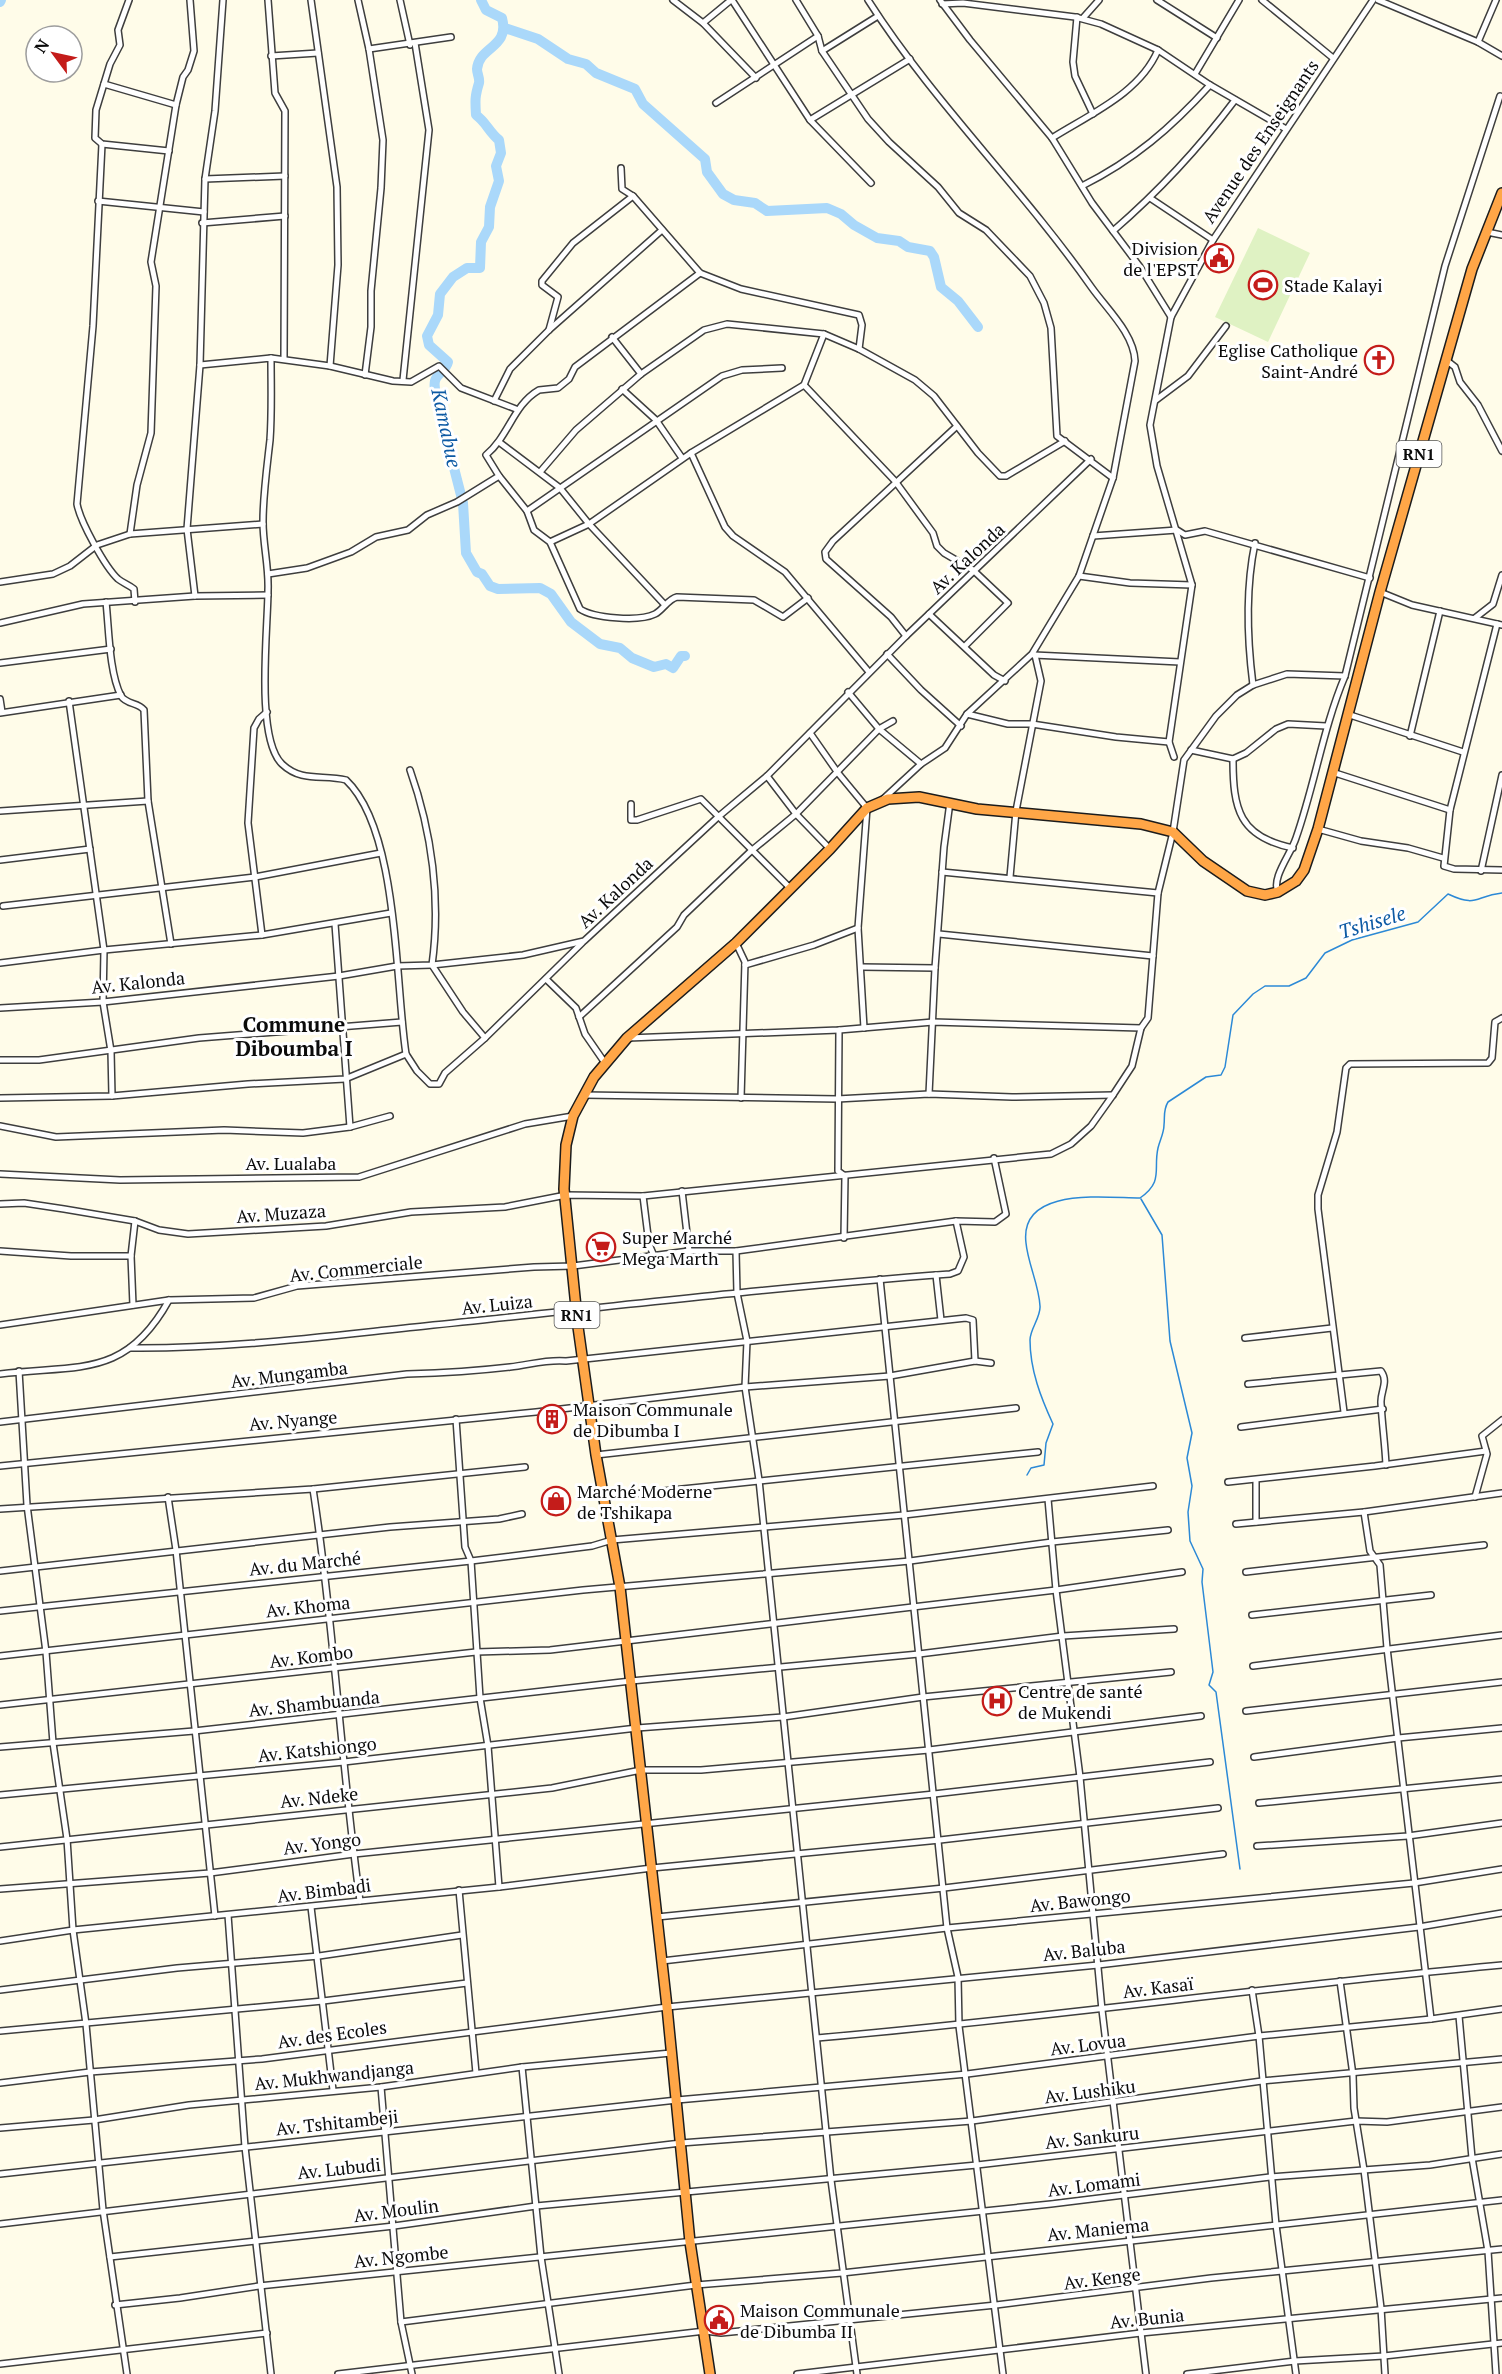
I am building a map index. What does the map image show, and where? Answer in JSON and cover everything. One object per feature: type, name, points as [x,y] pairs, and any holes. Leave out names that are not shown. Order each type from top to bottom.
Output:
[{"type":"highway","name":"RN1","points":[[710,2374],[690,2242],[677,2100],[620,1587],[588,1406],[576,1311],[566,1195],[566,1144],[573,1116],[605,1063],[627,1038],[736,943],[789,887],[830,849],[867,807],[878,802],[906,796],[950,802],[977,810],[1016,811],[1141,824],[1173,832],[1210,866],[1247,891],[1265,895],[1278,892],[1296,881],[1304,870],[1318,829],[1380,592],[1446,360],[1485,231],[1502,194]]},
{"type":"street","points":[[129,0],[117,34],[120,45],[96,110],[96,141],[102,144],[169,151]]},
{"type":"street","points":[[130,534],[137,485],[151,433],[156,286],[151,262],[176,105],[183,77],[188,70],[194,51],[190,0]]},
{"type":"street","points":[[195,596],[187,529],[200,364],[202,223],[205,179],[215,111],[223,0]]},
{"type":"street","points":[[268,0],[276,98],[285,111],[284,359]]},
{"type":"street","points":[[311,0],[337,187],[338,265],[330,366]]},
{"type":"street","points":[[358,0],[369,49],[383,140],[381,188],[371,291],[371,327],[365,375]]},
{"type":"street","points":[[400,0],[412,44],[429,129],[403,380]]},
{"type":"street","points":[[673,0],[703,23],[756,78]]},
{"type":"street","points":[[796,0],[818,36],[822,51],[889,142],[938,187],[960,213],[986,230],[1005,248],[1030,276],[1044,303],[1052,328],[1055,352],[1055,429],[1057,436],[1091,459],[1113,478]]},
{"type":"street","points":[[868,0],[910,59],[1076,264],[1132,346],[1135,361],[1113,478],[1079,576],[1034,655],[967,714],[945,747],[921,764],[878,802]]},
{"type":"street","points":[[1093,114],[1075,76],[1073,62],[1080,18],[1099,0]]},
{"type":"street","points":[[1157,0],[1216,38]]},
{"type":"street","points":[[1195,74],[1239,0]]},
{"type":"street","points":[[1262,0],[1333,58]]},
{"type":"street","name":"Avenue des Enseignants","points":[[1174,757],[1169,742],[1192,585],[1157,466],[1149,424],[1156,400],[1161,358],[1171,317],[1213,240],[1373,0]]},
{"type":"street","points":[[1378,0],[1478,42],[1502,56]]},
{"type":"street","points":[[1478,42],[1496,0]]},
{"type":"street","points":[[703,23],[728,1],[810,120],[871,183]]},
{"type":"street","points":[[941,2],[1080,18],[1128,34],[1286,129]]},
{"type":"street","points":[[941,2],[1052,138],[1082,186],[1140,267],[1171,317]]},
{"type":"street","points":[[822,51],[878,16]]},
{"type":"street","points":[[716,103],[818,36]]},
{"type":"street","points":[[369,49],[451,37]]},
{"type":"street","points":[[1052,138],[1093,114],[1141,76],[1152,65],[1158,50]]},
{"type":"street","points":[[271,56],[318,53]]},
{"type":"street","points":[[810,120],[910,59]]},
{"type":"street","points":[[104,84],[176,105]]},
{"type":"street","points":[[1082,186],[1120,167],[1184,114],[1210,85]]},
{"type":"street","points":[[1278,892],[1275,886],[1276,880],[1293,848],[1303,818],[1326,726],[1345,676],[1414,385],[1445,266],[1500,96]]},
{"type":"street","points":[[1113,231],[1150,198],[1185,157],[1208,136],[1235,100]]},
{"type":"street","points":[[102,144],[93,326],[77,504],[85,526],[110,570],[134,589],[135,602]]},
{"type":"street","points":[[621,168],[622,189],[633,196],[700,273],[741,289],[859,315],[862,325],[860,349]]},
{"type":"street","points":[[205,179],[285,176]]},
{"type":"street","points":[[549,330],[558,297],[542,285],[542,281],[573,243],[633,196]]},
{"type":"street","points":[[1150,198],[1213,240]]},
{"type":"street","points":[[98,201],[160,205],[204,212]]},
{"type":"street","points":[[202,223],[285,216]]},
{"type":"street","points":[[494,401],[510,369],[549,330],[662,230]]},
{"type":"street","points":[[1485,231],[1502,235]]},
{"type":"street","points":[[700,273],[571,370],[567,382],[554,390],[539,390],[516,409],[499,442],[486,454],[499,476],[527,511],[534,530],[550,542],[580,609],[588,615],[630,619],[645,617],[659,612],[677,597],[704,600],[748,599],[763,604],[783,617],[808,598]]},
{"type":"street","points":[[540,472],[576,430],[622,389],[704,330],[715,326],[794,329],[824,334],[860,349],[915,380],[946,408],[957,426],[1000,476],[1005,476],[1065,441]]},
{"type":"street","points":[[1156,400],[1188,376],[1226,326]]},
{"type":"street","points":[[550,542],[589,524],[682,458],[804,385],[824,334]]},
{"type":"street","points":[[612,337],[641,374]]},
{"type":"street","points":[[271,358],[270,438],[263,524],[268,574],[264,670],[268,712],[266,729],[273,752],[281,764],[312,779],[346,780],[365,805],[381,853],[391,913],[406,1054],[417,1071],[434,1085],[584,941]]},
{"type":"street","points":[[200,364],[284,359],[330,366],[365,375],[416,381],[438,366],[461,388],[516,409]]},
{"type":"street","points":[[1446,360],[1455,368],[1460,382],[1478,405],[1502,451]]},
{"type":"street","points":[[527,511],[722,376],[742,370],[782,368]]},
{"type":"street","points":[[804,385],[895,481],[933,533],[937,546],[944,553],[973,570],[1008,603],[965,646]]},
{"type":"street","points":[[622,389],[656,420],[682,458]]},
{"type":"street","points":[[906,636],[891,617],[825,555],[833,541],[895,481],[957,426]]},
{"type":"street","points":[[499,442],[560,488],[589,524],[666,605]]},
{"type":"street","points":[[691,453],[725,526],[733,536],[785,572],[869,672]]},
{"type":"street","name":"Av. Kalonda","points":[[0,1008],[103,1002],[339,976],[397,966],[432,966],[523,955],[584,941],[718,817],[767,776],[848,692],[1091,459]]},
{"type":"street","points":[[268,574],[307,568],[351,552],[376,537],[408,530],[427,515],[457,502],[499,476]]},
{"type":"street","points":[[0,582],[53,574],[70,566],[97,545],[130,534],[263,524]]},
{"type":"street","points":[[1093,536],[1177,530],[1185,535],[1205,531],[1255,543],[1370,578]]},
{"type":"street","points":[[1253,686],[1247,617],[1250,568],[1255,543]]},
{"type":"street","points":[[1474,618],[1493,604],[1502,575]]},
{"type":"street","points":[[1079,576],[1130,583],[1192,585]]},
{"type":"street","points":[[1380,592],[1407,604],[1499,624],[1450,810],[1443,858],[1444,866],[1447,868],[1502,870]]},
{"type":"street","points":[[0,623],[83,604],[195,596],[268,595]]},
{"type":"street","points":[[106,602],[111,649],[121,695],[125,701],[140,706],[144,711],[148,801],[171,944]]},
{"type":"street","points":[[1410,736],[1440,611]]},
{"type":"street","points":[[930,614],[994,675],[1005,681]]},
{"type":"street","points":[[0,663],[111,649]]},
{"type":"street","points":[[887,654],[921,690],[961,726]]},
{"type":"street","points":[[1034,655],[1180,662]]},
{"type":"street","points":[[1010,877],[1016,811],[1041,681],[1034,655]]},
{"type":"street","name":"Av. Muzaza","points":[[0,1204],[24,1203],[135,1221],[159,1230],[188,1234],[326,1226],[411,1212],[505,1207],[566,1195],[643,1196],[845,1176],[994,1158],[1052,1154],[1062,1150],[1091,1126],[1132,1066],[1141,1028],[1149,1018],[1158,893],[1173,832],[1184,760],[1216,716],[1237,695],[1253,686],[1287,674],[1345,676]]},
{"type":"street","points":[[848,692],[879,729],[921,764]]},
{"type":"street","points":[[0,699],[1,712],[121,695]]},
{"type":"street","points":[[69,701],[104,950],[103,1002],[111,1051],[112,1096]]},
{"type":"street","points":[[262,935],[248,823],[251,754],[256,724],[268,712]]},
{"type":"street","points":[[967,714],[1008,724],[1032,724],[1116,737],[1169,742]]},
{"type":"street","points":[[1347,714],[1464,752]]},
{"type":"street","points":[[579,1017],[677,927],[684,915],[751,851],[796,814],[879,729],[892,721]]},
{"type":"street","points":[[1191,750],[1233,759],[1246,753],[1276,729],[1288,724],[1326,726]]},
{"type":"street","points":[[810,733],[837,773],[867,807],[858,928],[864,1028]]},
{"type":"street","points":[[1233,759],[1234,795],[1240,816],[1255,834],[1270,844],[1293,848]]},
{"type":"street","points":[[410,770],[423,806],[431,852],[435,940],[432,966],[463,1012],[485,1038]]},
{"type":"street","points":[[1332,772],[1450,810]]},
{"type":"street","points":[[767,776],[796,814],[830,849]]},
{"type":"street","points":[[1481,871],[1502,776]]},
{"type":"street","points":[[631,804],[631,820],[701,799],[789,887]]},
{"type":"street","points":[[0,812],[148,801]]},
{"type":"street","points":[[929,1094],[935,968],[950,802]]},
{"type":"street","points":[[1318,829],[1361,841],[1408,848],[1443,858]]},
{"type":"street","points":[[0,860],[90,849]]},
{"type":"street","points":[[3,906],[96,893],[162,889],[255,877],[381,853]]},
{"type":"street","points":[[942,872],[1158,893]]},
{"type":"street","points":[[0,963],[104,950],[262,935],[391,913]]},
{"type":"street","points":[[335,924],[350,1127]]},
{"type":"street","points":[[745,965],[814,945],[858,928]]},
{"type":"street","points":[[939,934],[1153,956]]},
{"type":"street","points":[[736,943],[745,965],[741,1033],[741,1098]]},
{"type":"street","points":[[861,967],[935,968]]},
{"type":"street","points":[[546,979],[576,1008],[585,1034],[605,1063]]},
{"type":"street","points":[[1344,1412],[1332,1328],[1318,1195],[1336,1132],[1346,1068],[1350,1064],[1488,1063],[1492,1058],[1495,1022],[1502,1018]]},
{"type":"street","points":[[0,1060],[39,1060],[247,1033],[402,1022]]},
{"type":"street","points":[[627,1038],[838,1030],[933,1022],[1141,1028]]},
{"type":"street","points":[[838,1030],[838,1171],[845,1176],[844,1238]]},
{"type":"street","points":[[0,1098],[112,1096],[248,1084],[345,1079],[406,1054]]},
{"type":"street","points":[[584,1095],[837,1100],[929,1094],[1012,1097],[1113,1095]]},
{"type":"street","points":[[0,1126],[56,1137],[224,1130],[303,1132],[350,1127],[390,1116]]},
{"type":"street","name":"Av. Lualaba","points":[[0,1174],[120,1180],[359,1177],[525,1124],[573,1116]]},
{"type":"street","name":"Av. Commerciale","points":[[0,1325],[169,1300],[254,1298],[297,1286],[534,1267],[573,1266],[689,1251],[736,1251],[956,1221],[995,1222],[1003,1218],[1005,1207],[994,1158]]},
{"type":"street","points":[[682,1191],[689,1251]]},
{"type":"street","points":[[643,1196],[649,1244],[654,1256]]},
{"type":"street","points":[[133,1305],[131,1256],[135,1221]]},
{"type":"street","name":"Av. Luiza","points":[[130,1348],[193,1349],[737,1293],[936,1275],[958,1271],[962,1265],[964,1257],[956,1221]]},
{"type":"street","points":[[0,1251],[71,1256],[131,1256]]},
{"type":"street","points":[[736,1251],[737,1293],[747,1341],[745,1387],[759,1479],[831,2180],[842,2273],[852,2320],[857,2374]]},
{"type":"street","points":[[936,1275],[941,1320]]},
{"type":"street","points":[[880,1279],[887,1327],[894,1421],[940,1840],[947,1928],[958,1977],[959,2026],[967,2074],[981,2211],[996,2305],[1003,2374]]},
{"type":"street","points":[[0,1374],[87,1368],[106,1362],[130,1348],[157,1322],[169,1300]]},
{"type":"street","name":"Av. Mungamba","points":[[0,1422],[20,1422],[407,1374],[467,1372],[535,1364],[549,1360],[971,1318],[975,1361]]},
{"type":"street","points":[[1245,1338],[1332,1328]]},
{"type":"street","name":"Av. Nyange","points":[[0,1466],[588,1406],[745,1387],[890,1376],[975,1361],[991,1363]]},
{"type":"street","points":[[19,1371],[20,1422],[27,1505],[46,1652],[52,1743],[67,1839],[79,1981],[86,2024],[94,2120],[115,2305],[127,2374]]},
{"type":"street","points":[[1248,1384],[1338,1374],[1383,1373],[1384,1391],[1381,1401],[1386,1465]]},
{"type":"street","points":[[596,1455],[1016,1408]]},
{"type":"street","points":[[1241,1427],[1291,1423],[1344,1412],[1383,1409]]},
{"type":"street","points":[[456,1419],[465,1547],[471,1561],[476,1652],[480,1698],[488,1746],[499,1887]]},
{"type":"street","points":[[1474,1497],[1486,1451],[1482,1439],[1483,1433],[1502,1420]]},
{"type":"street","points":[[1228,1482],[1386,1465],[1486,1451]]},
{"type":"street","points":[[605,1497],[759,1479],[1038,1452]]},
{"type":"street","points":[[0,1509],[27,1505],[313,1489],[525,1467]]},
{"type":"street","points":[[1256,1480],[1257,1522]]},
{"type":"street","name":"Av. du Marché","points":[[0,1611],[471,1561],[592,1546],[612,1540],[904,1515],[1153,1486]]},
{"type":"street","points":[[313,1489],[330,1619],[338,1716],[360,1901]]},
{"type":"street","points":[[1236,1524],[1364,1512],[1502,1493]]},
{"type":"street","points":[[168,1497],[176,1550],[178,1591],[185,1635],[194,1731],[207,1824],[215,1916]]},
{"type":"street","points":[[1048,1499],[1056,1590],[1080,1777],[1102,2010],[1129,2240],[1138,2289],[1146,2374]]},
{"type":"street","points":[[1364,1512],[1370,1551],[1376,1556],[1384,1600],[1387,1648],[1408,1836],[1431,2019]]},
{"type":"street","points":[[0,1571],[390,1527],[463,1523],[522,1514]]},
{"type":"street","name":"Av. Khoma","points":[[0,1656],[620,1587],[910,1561],[1052,1542],[1168,1530]]},
{"type":"street","points":[[1246,1572],[1484,1545]]},
{"type":"street","name":"Av. Kombo","points":[[0,1705],[476,1652],[550,1650],[1056,1590],[1182,1572]]},
{"type":"street","points":[[1252,1615],[1431,1595]]},
{"type":"street","name":"Av. Shambuanda","points":[[0,1747],[338,1716],[631,1681],[919,1654],[1063,1636],[1174,1629]]},
{"type":"street","points":[[1253,1666],[1502,1635]]},
{"type":"street","name":"Av. Katshiongo","points":[[0,1795],[344,1762],[637,1728],[783,1717],[923,1697],[1171,1672]]},
{"type":"street","points":[[1246,1711],[1502,1682]]},
{"type":"street","name":"Av. Ndeke","points":[[0,1847],[350,1810],[492,1792],[552,1788],[641,1770],[701,1770],[929,1750],[1201,1716]]},
{"type":"street","points":[[1254,1757],[1398,1738],[1502,1728]]},
{"type":"street","name":"Av. Yongo","points":[[0,1889],[210,1873],[354,1854],[934,1794],[1210,1762]]},
{"type":"street","points":[[1259,1803],[1502,1779]]},
{"type":"street","name":"Av. Bimbadi","points":[[0,1941],[74,1930],[499,1887],[652,1868],[940,1840],[1218,1808]]},
{"type":"street","points":[[1257,1846],[1408,1836],[1502,1823]]},
{"type":"street","points":[[657,1917],[944,1888],[1223,1854]]},
{"type":"street","name":"Av. Bawongo","points":[[662,1961],[947,1928],[1414,1883],[1502,1869]]},
{"type":"street","points":[[459,1890],[476,2073]]},
{"type":"street","points":[[311,1907],[319,1956],[333,2090]]},
{"type":"street","name":"Av. Baluba","points":[[667,2007],[1098,1965],[1419,1927],[1502,1913]]},
{"type":"street","points":[[228,1915],[234,1963],[245,2146],[259,2286],[271,2374]]},
{"type":"street","points":[[0,1990],[234,1963],[319,1956],[462,1935]]},
{"type":"street","name":"Av. Kasaï","points":[[817,2038],[959,2026],[1252,1990],[1502,1965]]},
{"type":"street","points":[[1340,1981],[1381,2308],[1385,2374]]},
{"type":"street","points":[[0,2031],[323,2001],[467,1983]]},
{"type":"street","points":[[1252,1990],[1269,2132],[1270,2177],[1296,2374]]},
{"type":"street","name":"Av. des Ecoles","points":[[0,2083],[90,2072],[329,2051],[471,2030],[667,2007]]},
{"type":"street","name":"Av. Lovua","points":[[677,2100],[967,2074],[1259,2036],[1459,2016],[1502,2009]]},
{"type":"street","points":[[1459,2016],[1472,2158],[1488,2251],[1496,2374]]},
{"type":"street","name":"Av. Mukhwandjanga","points":[[0,2128],[94,2120],[189,2105],[381,2087],[522,2067],[671,2053]]},
{"type":"street","name":"Av. Lushiku","points":[[681,2143],[972,2121],[1262,2081],[1353,2075],[1502,2060]]},
{"type":"street","points":[[522,2067],[541,2257],[559,2374]]},
{"type":"street","points":[[381,2087],[401,2322],[412,2374]]},
{"type":"street","name":"Av. Tshitambeji","points":[[0,2174],[677,2100]]},
{"type":"street","name":"Av. Sankuru","points":[[685,2191],[831,2180],[977,2165],[1356,2121],[1387,2122],[1502,2107]]},
{"type":"street","name":"Av. Lubudi","points":[[0,2224],[681,2143]]},
{"type":"street","name":"Av. Lomami","points":[[690,2242],[1270,2177],[1430,2165],[1502,2154]]},
{"type":"street","name":"Av. Moulin","points":[[110,2257],[182,2251],[255,2240],[394,2226],[536,2206],[685,2191]]},
{"type":"street","name":"Av. Maniema","points":[[401,2322],[696,2285],[842,2273],[1502,2200]]},
{"type":"street","name":"Av. Ngombe","points":[[115,2305],[259,2286],[690,2242]]},
{"type":"street","name":"Av. Kenge","points":[[338,2374],[705,2331],[721,2333],[852,2320],[1138,2289],[1211,2278],[1502,2249]]},
{"type":"street","name":"Av. Bunia","points":[[797,2374],[1141,2333],[1502,2298]]},
{"type":"street","points":[[0,2364],[267,2333]]},
{"type":"street","points":[[1187,2374],[1295,2361],[1384,2356],[1502,2343]]},
{"type":"green space","name":"Stade Kalayi","points":[[1258,228],[1310,253],[1268,342],[1215,317]]},
{"type":"waterway","name":"Kamabue","points":[[481,0],[486,10],[502,18],[503,28],[498,41],[479,61],[477,69],[479,81],[475,102],[476,115],[499,140],[501,153],[496,166],[499,181],[490,207],[489,227],[481,242],[480,268],[467,268],[453,277],[440,294],[438,315],[427,336],[429,345],[448,362],[436,378],[435,386],[463,503],[466,553],[477,572],[482,574],[490,586],[498,589],[540,588],[551,594],[571,622],[600,644],[620,648],[632,658],[654,667],[666,664],[673,668],[681,656],[685,656]]},
{"type":"waterway","points":[[505,28],[538,39],[568,59],[586,64],[596,73],[635,89],[643,104],[705,159],[707,172],[723,194],[734,200],[755,203],[767,211],[827,208],[841,214],[854,225],[877,238],[899,241],[908,247],[930,251],[934,257],[941,287],[958,301],[978,327]]},
{"type":"waterway","name":"Tshisele","points":[[1027,1475],[1031,1468],[1044,1465],[1046,1443],[1053,1424],[1037,1384],[1030,1351],[1030,1336],[1040,1306],[1026,1243],[1027,1225],[1036,1212],[1050,1204],[1067,1199],[1140,1198],[1147,1192],[1155,1181],[1166,1105],[1206,1077],[1221,1075],[1225,1067],[1233,1015],[1253,994],[1265,986],[1289,986],[1306,978],[1325,953],[1352,940],[1418,922],[1448,894],[1471,901],[1502,893]]},
{"type":"waterway","points":[[1141,1199],[1162,1235],[1170,1341],[1192,1433],[1187,1458],[1192,1486],[1188,1512],[1190,1541],[1203,1569],[1202,1582],[1213,1672],[1209,1685],[1216,1692],[1240,1869]]},
{"type":"place","name":"Division de l'EPST","points":[[1219,258]]},
{"type":"place","name":"Stade Kalayi","points":[[1263,285]]},
{"type":"place","name":"Eglise Catholique Saint-André","points":[[1379,360]]},
{"type":"place","name":"Super Marché Mega Marth","points":[[601,1247]]},
{"type":"place","name":"Maison Communale de Dibumba I","points":[[552,1419]]},
{"type":"place","name":"Marché Moderne de Tshikapa","points":[[556,1501]]},
{"type":"place","name":"Centre de santé de Mukendi","points":[[997,1701]]},
{"type":"place","name":"Maison Communale de Dibumba II","points":[[719,2320]]},
{"type":"district","name":"Commune Diboumba I","points":[[294,1036]]}]
